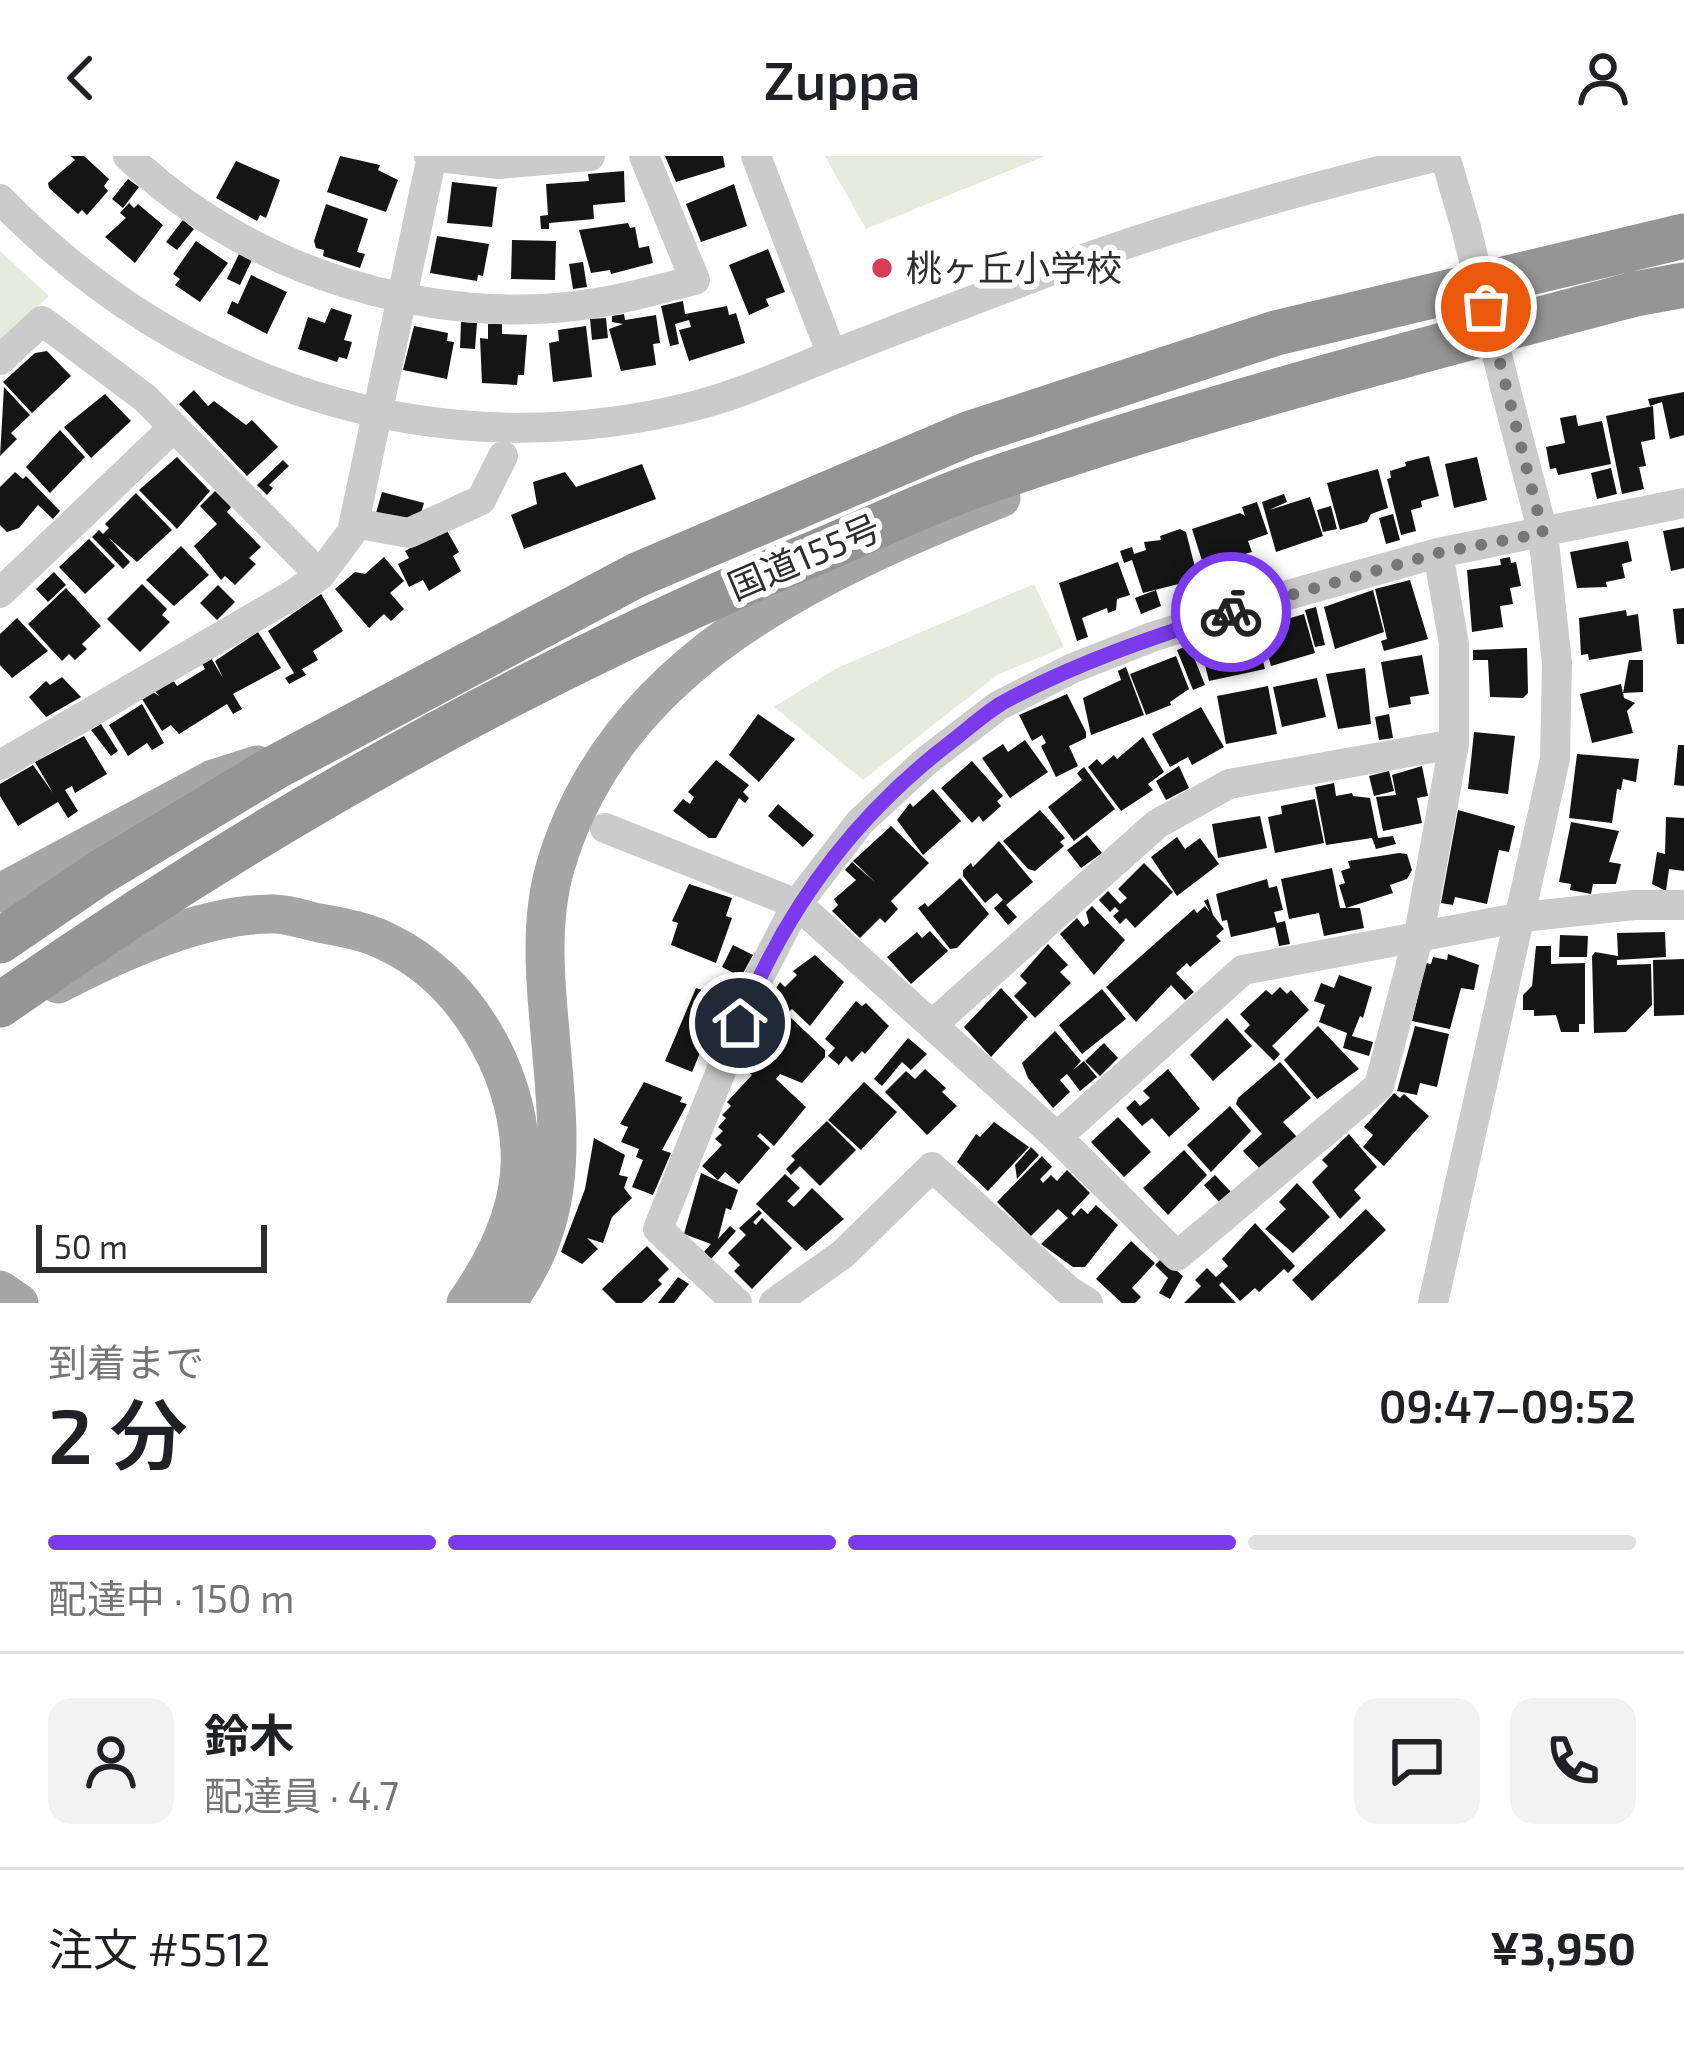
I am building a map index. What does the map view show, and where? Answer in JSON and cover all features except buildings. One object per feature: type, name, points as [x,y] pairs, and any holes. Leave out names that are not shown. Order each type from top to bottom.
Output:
[{"type":"highway","name":"国道155号","points":[[0,941],[98,874],[312,747],[637,574],[968,434],[1276,333],[1684,236]]},
{"type":"highway","name":"国道155号","points":[[0,1010],[124,918],[302,810],[479,709],[669,614],[977,485],[1262,392],[1684,285]]},
{"type":"main road","points":[[506,1303],[534,1258],[557,1179],[560,1126],[544,959],[554,871],[585,793],[631,723],[698,655],[780,598],[966,512],[1262,392]]},
{"type":"main road","points":[[0,893],[213,778],[312,747]]},
{"type":"main road","points":[[0,1010],[188,928],[274,914],[388,942],[431,970],[466,1007],[492,1049],[517,1129],[519,1176],[508,1223],[486,1274],[466,1303]]},
{"type":"main road","points":[[0,1289],[19,1303]]},
{"type":"street","points":[[128,156],[190,209],[302,266],[404,299],[498,308],[594,304],[695,280],[644,156]]},
{"type":"street","points":[[0,765],[320,575],[352,532],[431,156],[499,164],[590,156]]},
{"type":"street","points":[[756,156],[832,355]]},
{"type":"street","points":[[0,199],[90,282],[188,346],[298,392],[376,413],[494,428],[589,427],[698,405],[1063,266],[1303,189],[1442,156],[1466,228],[1543,533],[1557,663],[1556,759],[1433,1303]]},
{"type":"street","points":[[0,360],[42,321],[145,398],[320,575]]},
{"type":"street","points":[[0,593],[174,427]]},
{"type":"street","points":[[354,523],[410,533],[481,500],[502,456]]},
{"type":"street","points":[[737,1303],[658,1229],[757,981],[797,904],[860,822],[925,762],[998,706],[1073,668],[1152,637],[1438,553],[1684,503]]},
{"type":"street","points":[[605,828],[797,904],[1058,1137],[1177,1256],[1379,1085],[1419,934],[1454,744],[1454,644],[1438,553]]},
{"type":"street","points":[[932,1025],[1157,824],[1229,784],[1454,744]]},
{"type":"street","points":[[1058,1137],[1243,970],[1523,917],[1634,905],[1684,905]]},
{"type":"street","points":[[775,1303],[843,1254],[932,1167],[1069,1292],[1088,1303]]},
{"type":"shaded area","points":[[825,156],[1045,156],[866,229]]},
{"type":"shaded area","points":[[0,251],[49,296],[0,343]]},
{"type":"shaded area","points":[[1034,584],[1064,647],[997,675],[863,780],[774,707],[837,668]]},
{"type":"way so far","points":[[1231,612],[1438,553],[1543,533],[1486,307]]},
{"type":"place","name":"桃ヶ丘小学校","points":[[882,268]]},
{"type":"route","points":[[740,1023],[797,904],[860,822],[925,762],[998,706],[1073,668],[1231,612]]}]
